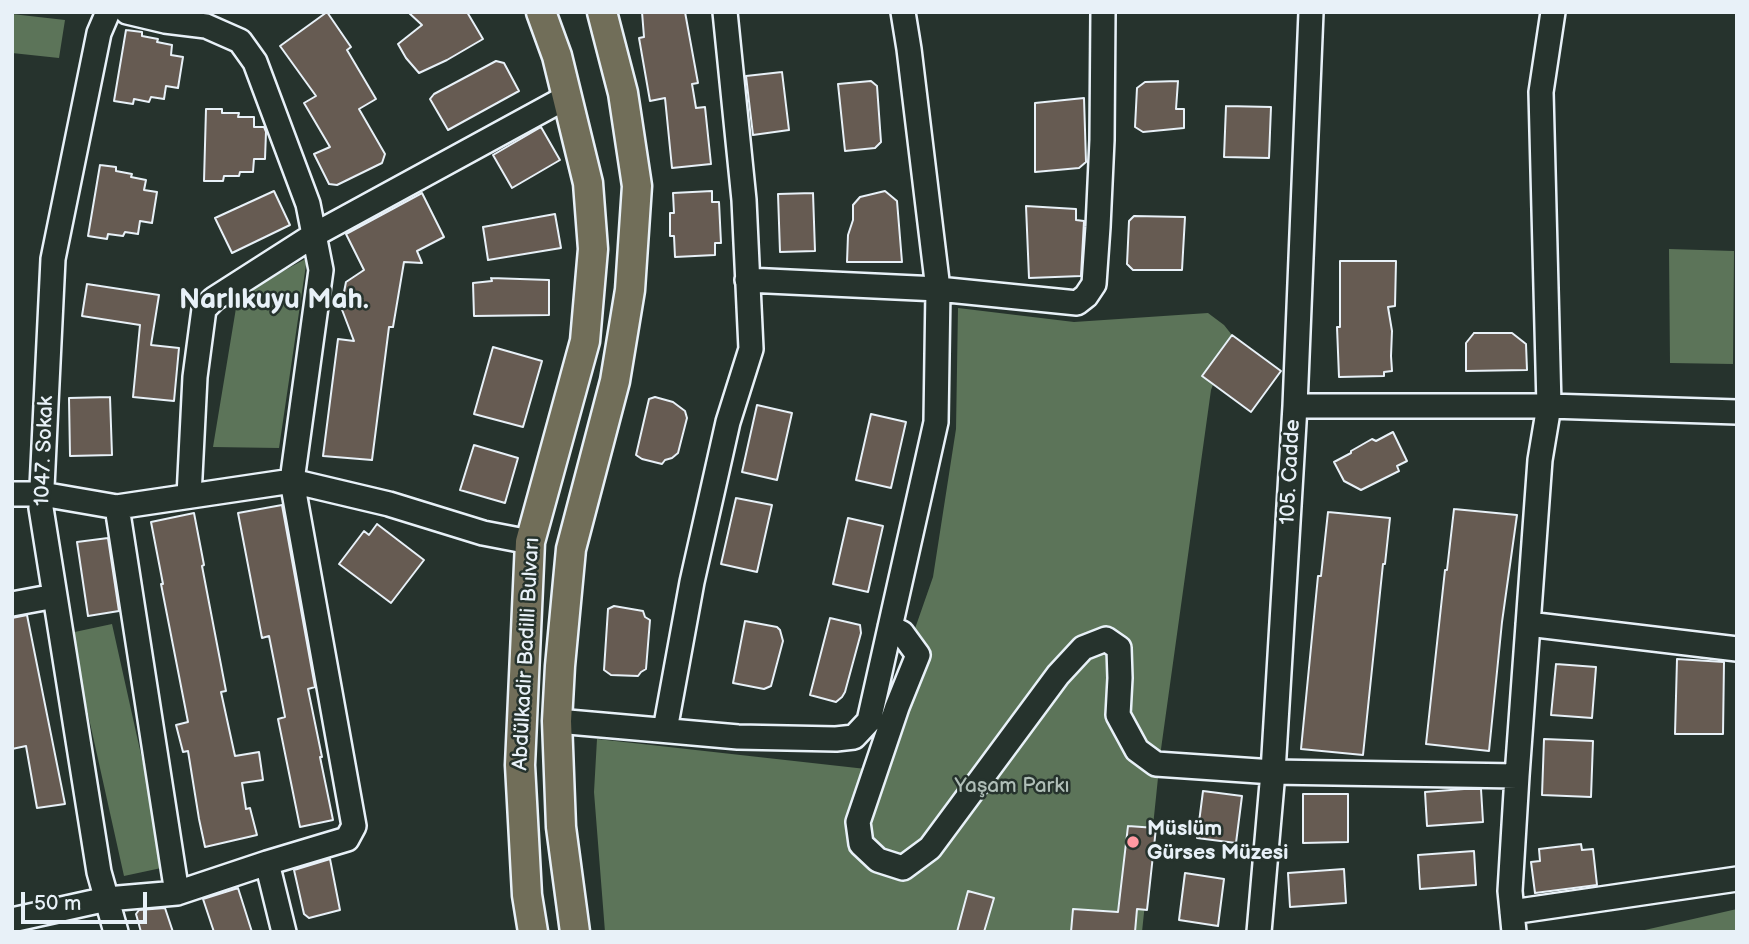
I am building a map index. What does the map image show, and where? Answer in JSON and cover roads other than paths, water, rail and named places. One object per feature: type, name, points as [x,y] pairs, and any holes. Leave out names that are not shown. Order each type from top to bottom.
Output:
[{"type":"main road","name":"Abdülkadir Badilli Bulvarı","points":[[533,932],[527,895],[520,765],[530,542],[585,341],[593,249],[588,183],[558,55],[541,12]]},
{"type":"main road","name":"Abdülkadir Badilli Bulvarı","points":[[575,932],[561,827],[557,721],[560,666],[570,549],[615,382],[630,290],[637,186],[622,93],[602,12]]},
{"type":"street","name":"1047. Sokak","points":[[108,12],[99,33],[53,259],[41,508],[99,872],[116,932]]},
{"type":"street","points":[[12,920],[107,900],[177,893],[347,839],[355,826],[292,481],[320,270],[309,204],[255,62],[240,41],[206,26],[165,22],[127,12]]},
{"type":"street","points":[[665,730],[695,568],[728,422],[751,349],[744,200],[725,12]]},
{"type":"street","points":[[557,721],[738,737],[836,739],[854,737],[869,721],[936,422],[939,289],[903,12]]},
{"type":"street","points":[[747,280],[939,289],[1077,303],[1094,284],[1102,140],[1103,12]]},
{"type":"street","name":"105. Cadde","points":[[1259,932],[1273,772],[1295,406],[1311,12]]},
{"type":"street","points":[[1553,12],[1541,92],[1549,406],[1540,460],[1517,776],[1510,891],[1513,922],[1737,879]]},
{"type":"street","points":[[189,496],[195,377],[204,309],[214,299],[314,235],[567,97]]},
{"type":"street","points":[[1295,406],[1549,406],[1737,412]]},
{"type":"street","points":[[12,494],[42,494],[117,507],[292,481],[388,504],[483,533],[530,542]]},
{"type":"street","points":[[117,507],[177,893]]},
{"type":"street","points":[[12,604],[55,596]]},
{"type":"street","points":[[1528,624],[1737,649]]},
{"type":"street","points":[[890,626],[902,633],[918,655],[897,706],[858,822],[861,844],[878,860],[903,868],[930,848],[1058,675],[1083,648],[1106,639],[1119,648],[1118,715],[1137,750],[1156,764],[1273,772],[1517,776]]},
{"type":"street","points":[[267,863],[284,932]]},
{"type":"place","name":"Müslüm Gürses Müzesi","points":[[1133,842]]},
{"type":"district","name":"Narlıkuyu Mah.","points":[[274,301]]},
{"type":"park label","name":"Yaşam Parkı","points":[[1012,787]]}]
